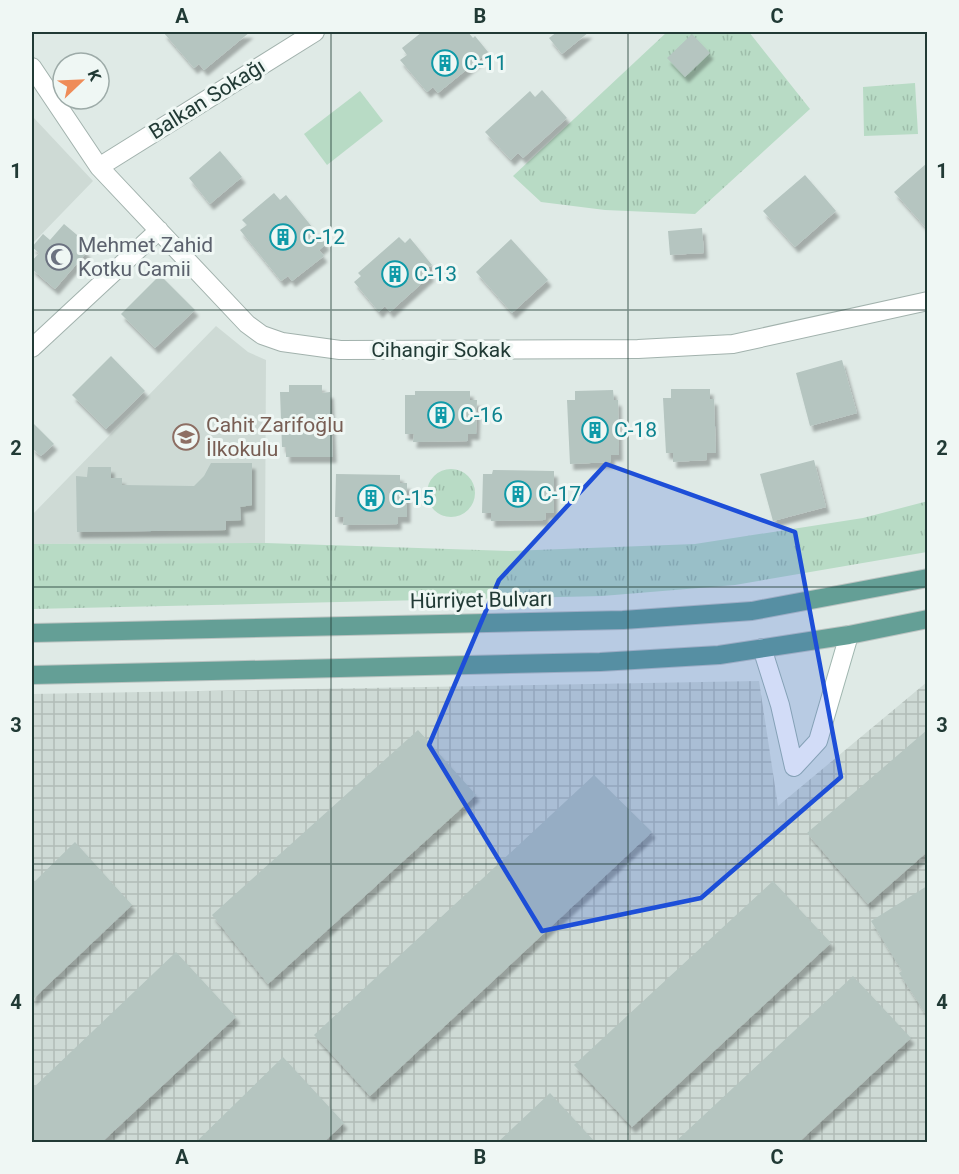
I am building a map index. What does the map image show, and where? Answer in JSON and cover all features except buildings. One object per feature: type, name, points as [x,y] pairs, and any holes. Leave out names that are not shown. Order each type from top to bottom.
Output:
[{"type":"main road","name":"Hürriyet Bulvarı","points":[[32,633],[622,620],[752,611],[927,578]]},
{"type":"main road","points":[[32,675],[600,662],[719,655],[849,635],[927,619]]},
{"type":"street","name":"Balkan Sokağı","points":[[99,167],[315,32]]},
{"type":"street","name":"Cihangir Sokak","points":[[32,67],[51,96]]},
{"type":"street","name":"Cihangir Sokak","points":[[32,88],[51,100]]},
{"type":"street","name":"Cihangir Sokak","points":[[61,111],[99,167],[247,324],[262,335],[282,342],[340,350],[638,349],[733,344],[927,301]]},
{"type":"street","points":[[32,348],[159,230]]},
{"type":"street","points":[[762,648],[780,705],[794,767],[818,741],[849,635]]},
{"type":"highlighted area","points":[[606,464],[795,532],[841,777],[701,898],[542,931],[429,745],[499,580]]},
{"type":"shaded area","points":[[34,118],[93,181],[32,244],[32,120]]},
{"type":"shaded area","name":"Cahit Zarifoğlu İlkokulu","points":[[216,326],[248,352],[266,360],[265,543],[32,544],[32,515]]},
{"type":"shaded area","points":[[759,681],[778,806],[927,682],[927,1142],[32,1142],[32,694]]},
{"type":"green space","points":[[667,32],[749,32],[810,109],[695,214],[605,210],[541,202],[513,176]]},
{"type":"green space","points":[[915,83],[918,134],[864,136],[863,87]]},
{"type":"green space","points":[[360,91],[383,121],[327,165],[304,134]]},
{"type":"green space","points":[[446,469],[456,469],[471,479],[475,493],[474,502],[465,513],[456,517],[446,517],[431,507],[427,498],[427,488],[437,473]]},
{"type":"green space","points":[[928,501],[927,552],[735,585],[602,596],[32,609],[32,544],[265,543],[510,551],[695,544],[863,518]]},
{"type":"place","name":"C-11","points":[[445,63]]},
{"type":"place","name":"C-12","points":[[283,237]]},
{"type":"place","name":"Mehmet Zahid Kotku Camii","points":[[59,257]]},
{"type":"place","name":"C-13","points":[[395,274]]},
{"type":"place","name":"C-16","points":[[441,415]]},
{"type":"place","name":"C-18","points":[[595,430]]},
{"type":"place","name":"Cahit Zarifoğlu İlkokulu","points":[[186,437]]},
{"type":"place","name":"C-17","points":[[518,494]]},
{"type":"place","name":"C-15","points":[[371,498]]}]
